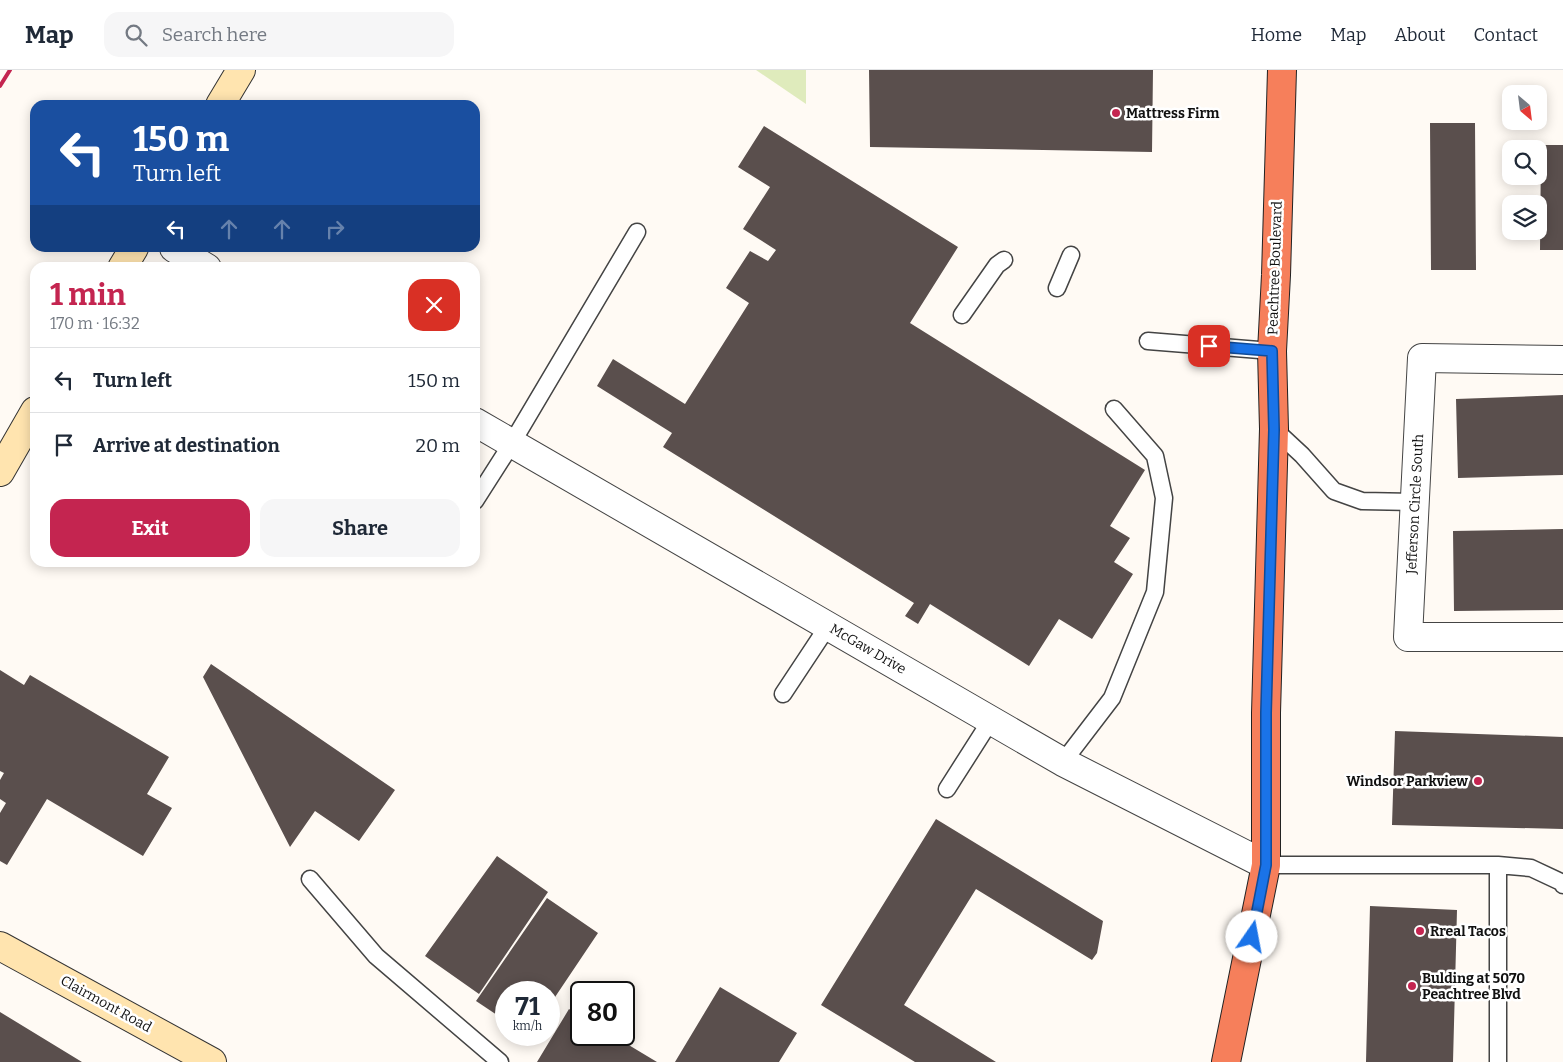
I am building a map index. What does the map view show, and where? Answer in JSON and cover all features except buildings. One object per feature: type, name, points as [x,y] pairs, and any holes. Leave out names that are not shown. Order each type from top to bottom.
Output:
[{"type":"highway","name":"Peachtree Boulevard","points":[[1226,1062],[1266,865],[1266,713],[1274,430],[1272,351],[1282,70]]},
{"type":"main road","points":[[223,100],[241,70]]},
{"type":"main road","points":[[0,472],[30,420]]},
{"type":"main road","name":"Clairmont Road","points":[[0,946],[212,1062]]},
{"type":"street","points":[[181,252],[198,262]]},
{"type":"street","name":"Jefferson Circle South","points":[[1563,360],[1422,358],[1408,637],[1563,637]]},
{"type":"street","name":"McGaw Drive","points":[[480,425],[1063,762],[1266,865]]},
{"type":"lane","points":[[480,493],[512,443],[637,232]]},
{"type":"lane","points":[[1057,288],[1071,255]]},
{"type":"lane","points":[[962,315],[997,265],[1004,260]]},
{"type":"lane","points":[[1148,342],[1272,351]]},
{"type":"lane","points":[[1063,762],[1112,698],[1155,592],[1164,498],[1155,456],[1114,409]]},
{"type":"lane","points":[[1274,430],[1302,455],[1334,491],[1362,501],[1415,502]]},
{"type":"lane","points":[[783,694],[828,626]]},
{"type":"lane","points":[[947,789],[991,720]]},
{"type":"lane","points":[[1266,865],[1498,865],[1531,868],[1563,885]]},
{"type":"lane","points":[[1498,865],[1498,1062]]},
{"type":"lane","points":[[310,879],[376,956],[500,1062]]},
{"type":"green space","points":[[756,70],[806,70],[806,104]]},
{"type":"railway","points":[[0,86],[10,70]]},
{"type":"place","name":"Mattress Firm","points":[[1116,113]]},
{"type":"place","name":"Windsor Parkview","points":[[1478,781]]},
{"type":"place","name":"Rreal Tacos","points":[[1420,931]]},
{"type":"place","name":"Bulding at 5070 Peachtree Blvd","points":[[1412,986]]},
{"type":"route","points":[[1209,346],[1272,351],[1274,430],[1266,713],[1266,865],[1252,937]]}]
